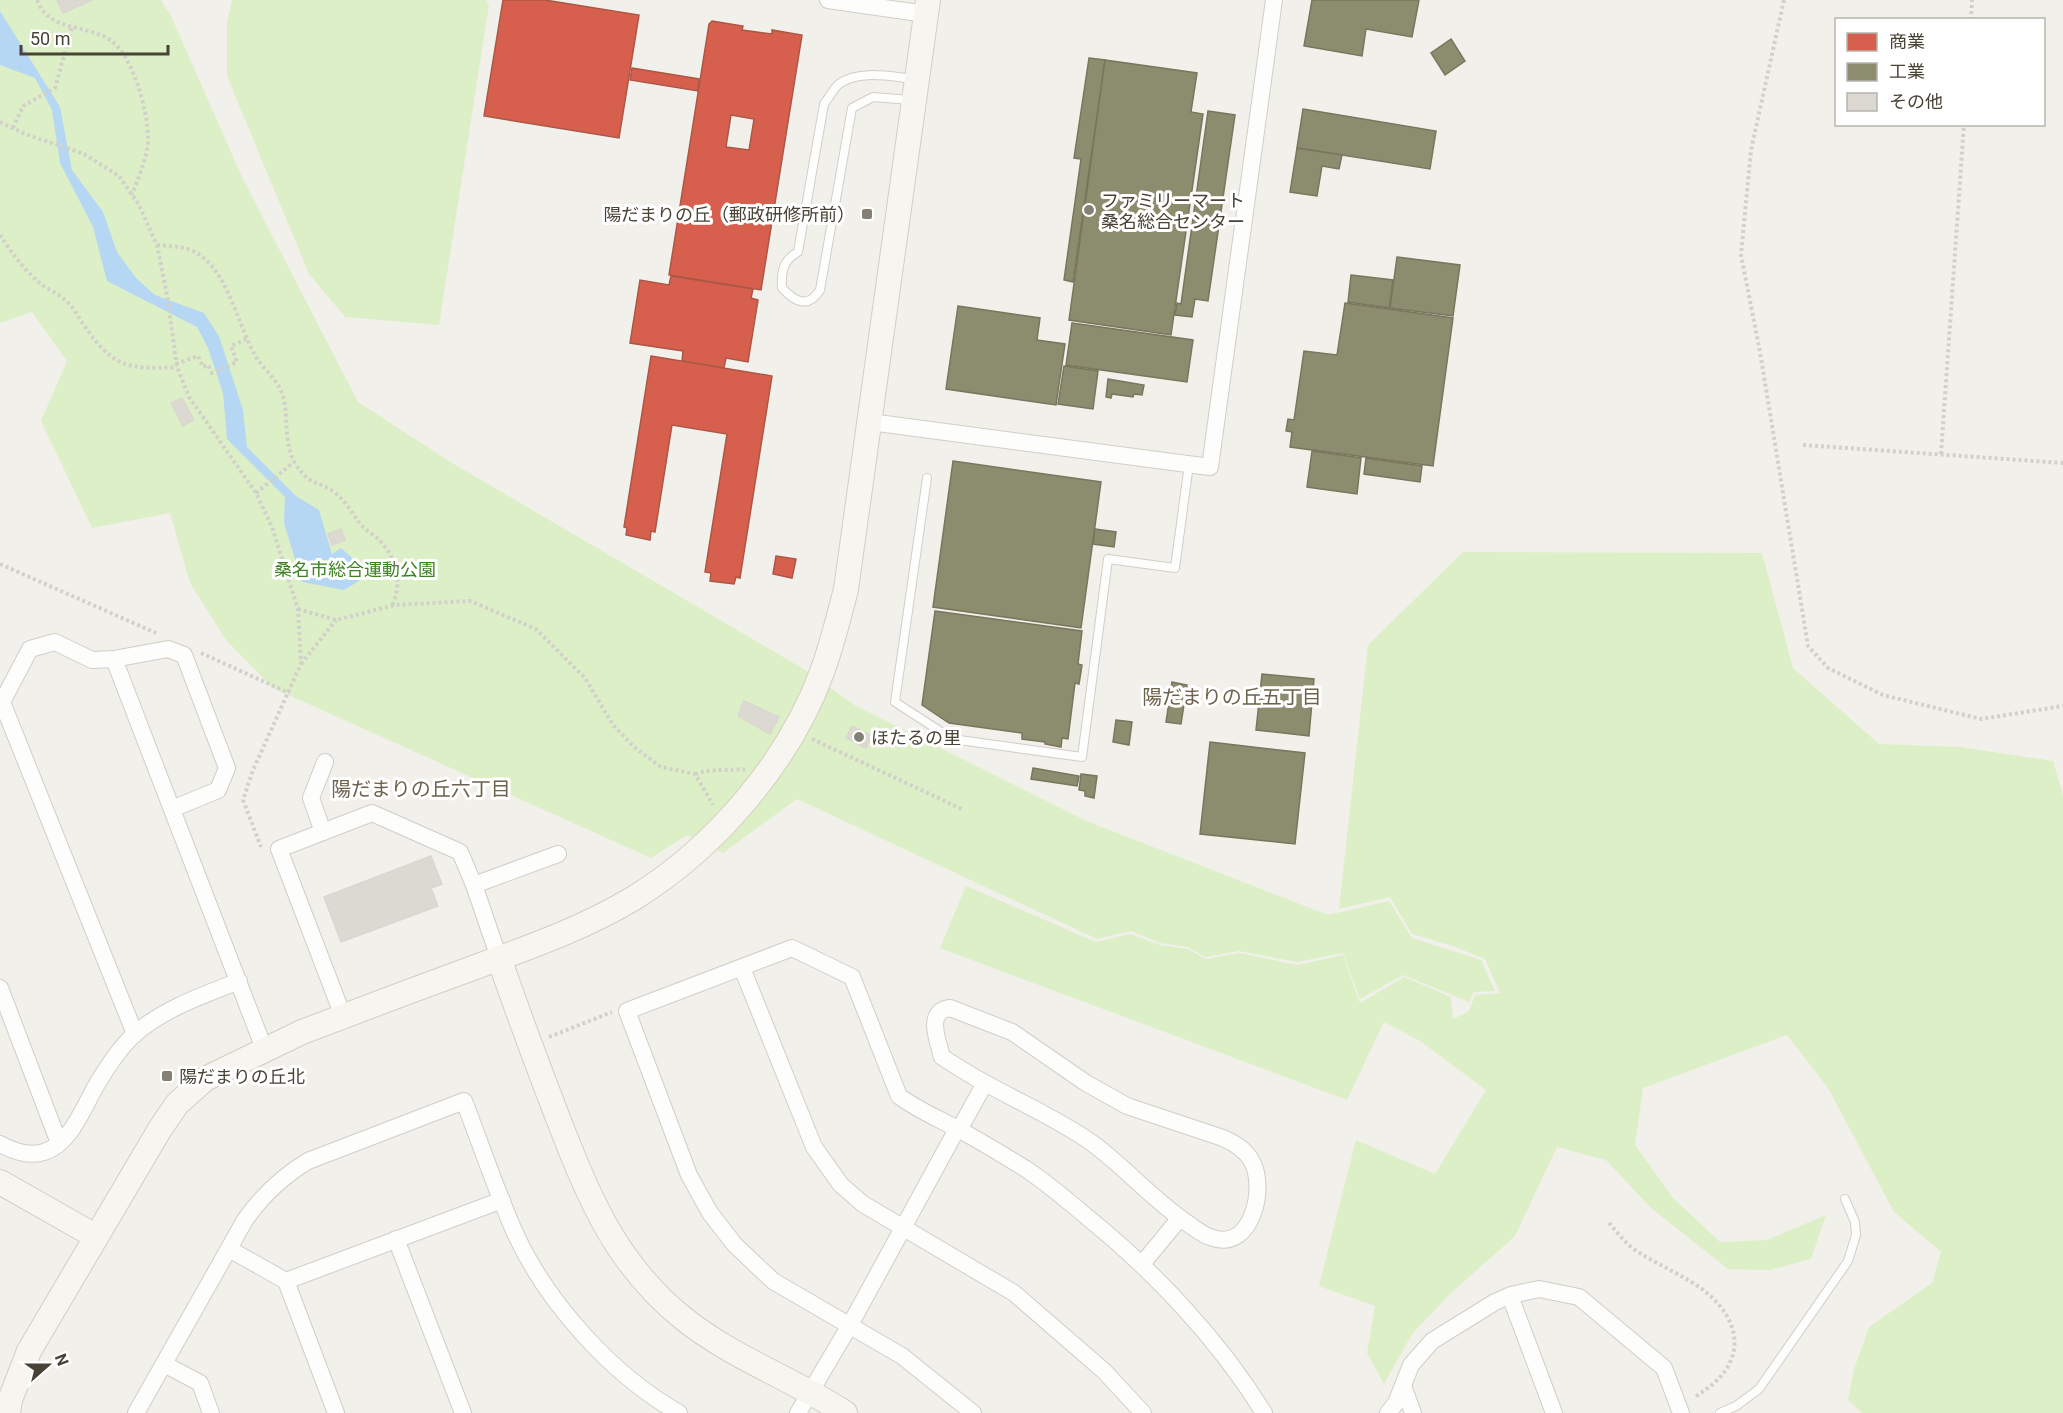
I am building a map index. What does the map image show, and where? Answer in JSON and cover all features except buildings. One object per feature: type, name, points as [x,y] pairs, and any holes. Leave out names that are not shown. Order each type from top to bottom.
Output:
[{"type":"street","points":[[8,1413],[10,1401],[29,1351],[95,1236],[177,1104],[205,1079],[303,1032],[591,921],[635,897],[673,870],[716,831],[763,778],[801,717],[821,674],[846,589],[927,7],[828,0]]},
{"type":"street","points":[[870,422],[1210,467],[1274,0]]},
{"type":"street","points":[[135,1034],[1,702],[30,649],[55,642],[92,660],[114,659],[168,649],[184,655],[227,768],[218,790],[172,809]]},
{"type":"street","points":[[114,659],[265,1051]]},
{"type":"street","points":[[323,832],[311,798],[325,762]]},
{"type":"street","points":[[343,1017],[279,849],[372,813],[460,852],[580,1177],[597,1213],[626,1259],[652,1289],[682,1317],[710,1338],[804,1403],[845,1413]]},
{"type":"street","points":[[474,885],[558,854]]},
{"type":"street","points":[[973,1413],[921,1370],[850,1325],[773,1281],[735,1245],[710,1213],[689,1175],[627,1011],[792,948],[852,977],[899,1096],[910,1105],[958,1129],[1048,1185],[1142,1264],[1205,1334],[1264,1413]]},
{"type":"street","points":[[742,968],[814,1147],[830,1171],[863,1204],[1014,1293],[1104,1371],[1143,1413]]},
{"type":"street","points":[[0,1144],[21,1153],[32,1154],[45,1152],[59,1143],[72,1128],[119,1051],[135,1034],[156,1017],[204,994],[239,981]]},
{"type":"street","points":[[0,988],[59,1143]]},
{"type":"street","points":[[942,1009],[961,1010],[1012,1032],[1086,1083],[1127,1106],[1223,1138],[1237,1145],[1251,1159],[1258,1178],[1258,1189],[1247,1228],[1233,1238],[1215,1239],[1206,1236],[1179,1218],[1093,1144],[1066,1126],[985,1083],[942,1057],[935,1024],[937,1014],[942,1009]]},
{"type":"street","points":[[804,1403],[985,1083]]},
{"type":"street","points":[[136,1413],[229,1250],[264,1196],[297,1167],[319,1155],[464,1101],[502,1200],[525,1252],[564,1311],[616,1366],[677,1412]]},
{"type":"street","points":[[0,1182],[95,1236]]},
{"type":"street","points":[[286,1281],[502,1200]]},
{"type":"street","points":[[1142,1264],[1179,1218]]},
{"type":"street","points":[[396,1239],[463,1413]]},
{"type":"street","points":[[229,1250],[286,1281],[336,1413]]},
{"type":"street","points":[[1388,1413],[1396,1403],[1411,1365],[1432,1341],[1495,1302],[1539,1289],[1579,1297],[1664,1368],[1680,1411]]},
{"type":"street","points":[[1510,1296],[1554,1413]]},
{"type":"street","points":[[164,1364],[200,1383],[211,1413]]},
{"type":"street","points":[[1403,1386],[1413,1413]]},
{"type":"lane","points":[[871,76],[916,90],[873,97],[852,108],[820,290],[809,301],[800,302],[791,297],[782,288],[783,266],[791,256],[798,252],[824,104],[838,85],[853,77],[871,76]]},
{"type":"lane","points":[[927,478],[895,702],[952,739],[1082,757],[1108,559],[1175,568],[1189,464]]},
{"type":"lane","points":[[1720,1413],[1736,1406],[1759,1389],[1848,1261],[1856,1235],[1855,1222],[1845,1198]]},
{"type":"path","points":[[37,0],[40,8],[48,17],[59,24],[97,33],[119,47],[139,90],[147,120],[146,155],[132,195]]},
{"type":"path","points":[[1784,0],[1751,150],[1742,255],[1808,646],[1828,668],[1883,695],[1981,719],[2063,706]]},
{"type":"path","points":[[1971,18],[1972,0]]},
{"type":"path","points":[[13,128],[23,106],[55,88],[72,27]]},
{"type":"path","points":[[0,122],[25,134],[84,154],[119,177],[139,206],[157,245],[177,366],[189,397],[256,493],[272,527],[298,609],[301,664]]},
{"type":"path","points":[[1941,454],[1964,126]]},
{"type":"path","points":[[0,235],[10,250],[41,284],[71,306],[110,357],[126,365],[145,369],[177,366],[198,356],[203,367],[208,365],[212,373],[237,362],[231,346],[247,339]]},
{"type":"path","points":[[157,245],[188,249],[204,259],[229,293],[256,357],[281,390],[286,411],[289,450],[294,462],[305,477],[334,492],[348,505],[359,523],[389,552],[397,576],[397,588],[392,606]]},
{"type":"path","points":[[1803,445],[2063,463]]},
{"type":"path","points":[[256,493],[294,462]]},
{"type":"path","points":[[0,564],[161,636]]},
{"type":"path","points":[[298,609],[336,620],[392,606],[470,601],[536,629],[585,678],[613,725],[634,747],[661,767],[695,774],[708,769],[731,771],[747,768]]},
{"type":"path","points":[[264,855],[243,800],[253,770],[301,664],[336,620]]},
{"type":"path","points":[[193,650],[289,693]]},
{"type":"path","points":[[805,736],[964,810]]},
{"type":"path","points":[[695,774],[715,807]]},
{"type":"path","points":[[549,1037],[620,1010],[627,1011]]},
{"type":"path","points":[[1609,1223],[1632,1247],[1696,1285],[1718,1302],[1735,1333],[1734,1351],[1725,1370],[1714,1384],[1680,1411]]},
{"type":"green space","name":"桑名市総合運動公園","points":[[0,0],[161,0],[171,16],[242,177],[358,402],[452,463],[802,668],[856,706],[1089,822],[1328,915],[1389,901],[1412,938],[1481,960],[1495,991],[1474,992],[1469,1002],[1403,975],[1360,999],[1343,953],[1297,962],[1239,951],[1205,957],[1188,947],[1160,943],[1131,931],[1097,939],[797,799],[723,853],[687,835],[651,858],[273,688],[226,640],[190,583],[170,513],[92,528],[41,421],[67,361],[32,312],[0,323]]},
{"type":"green space","points":[[232,0],[486,0],[489,5],[439,325],[345,317],[309,274],[227,76],[227,23]]},
{"type":"green space","points":[[1463,552],[1762,553],[1793,668],[1879,744],[1960,747],[2053,761],[2063,795],[2063,1413],[1862,1413],[1848,1400],[1854,1369],[1869,1327],[1932,1283],[1941,1252],[1894,1212],[1828,1088],[1787,1035],[1643,1088],[1635,1145],[1673,1198],[1720,1242],[1767,1240],[1826,1215],[1811,1259],[1769,1270],[1728,1269],[1651,1208],[1606,1160],[1557,1147],[1515,1236],[1450,1294],[1412,1334],[1384,1384],[1367,1353],[1375,1306],[1319,1286],[1356,1140],[1435,1174],[1486,1090],[1420,1041],[1384,1022],[1347,1100],[940,948],[966,886],[1096,942],[1130,934],[1160,945],[1188,949],[1206,959],[1239,953],[1297,965],[1343,955],[1360,1003],[1404,977],[1451,997],[1453,1019],[1469,1011],[1475,995],[1500,993],[1485,959],[1453,946],[1412,934],[1390,897],[1339,909],[1368,645]]},
{"type":"water","points":[[0,11],[60,107],[72,170],[103,212],[117,252],[136,278],[155,295],[204,313],[219,336],[243,410],[247,447],[296,496],[319,510],[332,554],[341,548],[358,563],[359,581],[344,590],[302,582],[284,523],[285,497],[227,439],[223,393],[208,348],[197,327],[107,281],[93,227],[60,163],[52,110],[35,78],[0,65]]},
{"type":"place","name":"ファミリーマート 桑名総合センター","points":[[1089,210]]},
{"type":"place","name":"陽だまりの丘（郵政研修所前）","points":[[867,214]]},
{"type":"place","name":"ほたるの里","points":[[859,737]]},
{"type":"place","name":"陽だまりの丘北","points":[[167,1076]]},
{"type":"district","name":"陽だまりの丘五丁目","points":[[1232,697]]},
{"type":"district","name":"陽だまりの丘六丁目","points":[[421,789]]}]
